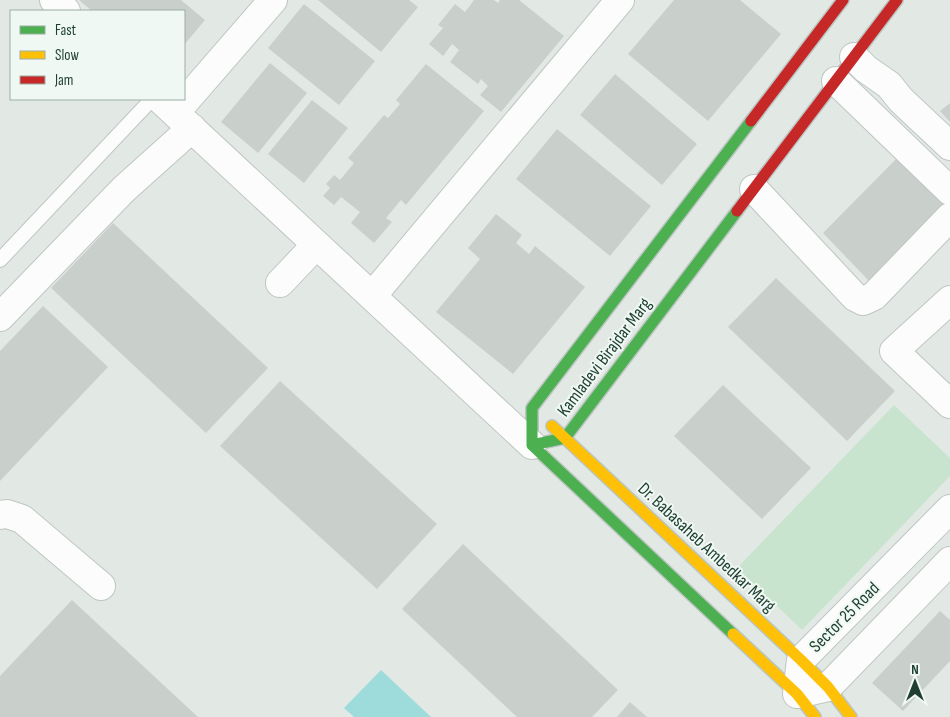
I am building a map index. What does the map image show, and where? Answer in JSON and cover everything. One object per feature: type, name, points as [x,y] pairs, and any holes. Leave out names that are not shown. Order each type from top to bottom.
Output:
[{"type":"street","points":[[54,0],[65,10]]},
{"type":"street","points":[[0,317],[124,189],[175,113],[273,0]]},
{"type":"street","points":[[372,296],[620,0]]},
{"type":"street","name":"Kamladevi Birajdar Marg","points":[[843,0],[532,408],[532,446],[565,438],[897,0]]},
{"type":"street","points":[[854,57],[889,85],[901,100],[950,146]]},
{"type":"street","points":[[836,81],[950,191]]},
{"type":"street","points":[[175,113],[797,694],[815,717]]},
{"type":"street","points":[[754,189],[855,297],[863,301],[874,296],[950,217]]},
{"type":"street","points":[[280,284],[316,245]]},
{"type":"street","points":[[950,300],[894,351],[950,404]]},
{"type":"street","points":[[498,414],[532,408]]},
{"type":"street","name":"Dr. Babasaheb Ambedkar Marg","points":[[532,408],[802,660],[828,687],[851,717]]},
{"type":"street","name":"Sector 25 Road","points":[[797,694],[802,660],[950,509]]},
{"type":"street","points":[[0,515],[7,514],[22,519],[101,586]]},
{"type":"street","name":"Sector 25 Road","points":[[828,687],[950,561]]},
{"type":"street","points":[[797,694],[828,687]]},
{"type":"lane","points":[[0,260],[151,100]]},
{"type":"green space","points":[[894,405],[950,458],[950,476],[802,630],[737,568]]},
{"type":"water","points":[[381,670],[431,717],[354,717],[344,708]]},
{"type":"building","points":[[79,0],[181,0],[205,20],[185,44],[185,10],[91,10]]},
{"type":"building","points":[[318,0],[409,0],[418,7],[381,52]]},
{"type":"building","points":[[474,0],[494,0],[498,3],[500,0],[519,0],[564,36],[501,112],[480,95],[488,86],[481,79],[478,84],[450,62],[459,50],[452,44],[443,56],[429,44],[443,28],[438,25],[455,4],[465,12]]},
{"type":"building","points":[[674,0],[740,0],[781,34],[708,121],[628,54]]},
{"type":"building","points":[[304,4],[375,61],[339,105],[268,48]]},
{"type":"building","points":[[270,63],[307,93],[258,153],[221,122]]},
{"type":"building","points":[[426,64],[484,111],[406,205],[401,200],[386,218],[392,222],[374,243],[351,223],[360,212],[341,197],[334,205],[323,196],[330,188],[326,184],[334,175],[340,180],[354,163],[348,158],[384,115],[388,118],[400,104],[396,100]]},
{"type":"building","points":[[615,74],[697,144],[662,185],[580,115]]},
{"type":"building","points":[[312,100],[348,128],[304,183],[268,154]]},
{"type":"building","points":[[950,103],[950,122],[940,111]]},
{"type":"building","points":[[557,129],[651,206],[610,256],[516,179]]},
{"type":"building","points":[[903,152],[950,205],[870,282],[823,233]]},
{"type":"building","points":[[496,214],[522,235],[516,243],[529,254],[535,246],[585,287],[513,374],[436,312],[480,259],[468,248]]},
{"type":"building","points":[[113,223],[268,368],[206,433],[51,288]]},
{"type":"building","points":[[776,278],[895,391],[847,441],[728,327]]},
{"type":"building","points":[[43,306],[108,367],[0,481],[0,351]]},
{"type":"building","points":[[280,381],[437,524],[377,589],[220,446]]},
{"type":"building","points":[[723,385],[811,468],[762,519],[674,436]]},
{"type":"building","points":[[463,544],[618,690],[592,717],[517,717],[402,609]]},
{"type":"building","points":[[72,600],[198,717],[0,717],[0,676]]},
{"type":"building","points":[[940,611],[950,620],[950,661],[903,711],[872,683]]},
{"type":"building","points":[[630,702],[647,717],[617,717]]},
{"type":"traffic: fast","points":[[532,445],[532,408],[751,121]]},
{"type":"traffic: fast","points":[[532,445],[565,438],[737,211]]},
{"type":"traffic: fast","points":[[532,445],[733,634]]},
{"type":"traffic: slow","points":[[552,426],[801,660],[828,687],[851,717]]},
{"type":"traffic: slow","points":[[733,634],[797,694],[815,717]]},
{"type":"traffic: jam","points":[[751,121],[843,0]]},
{"type":"traffic: jam","points":[[737,211],[897,0]]}]
